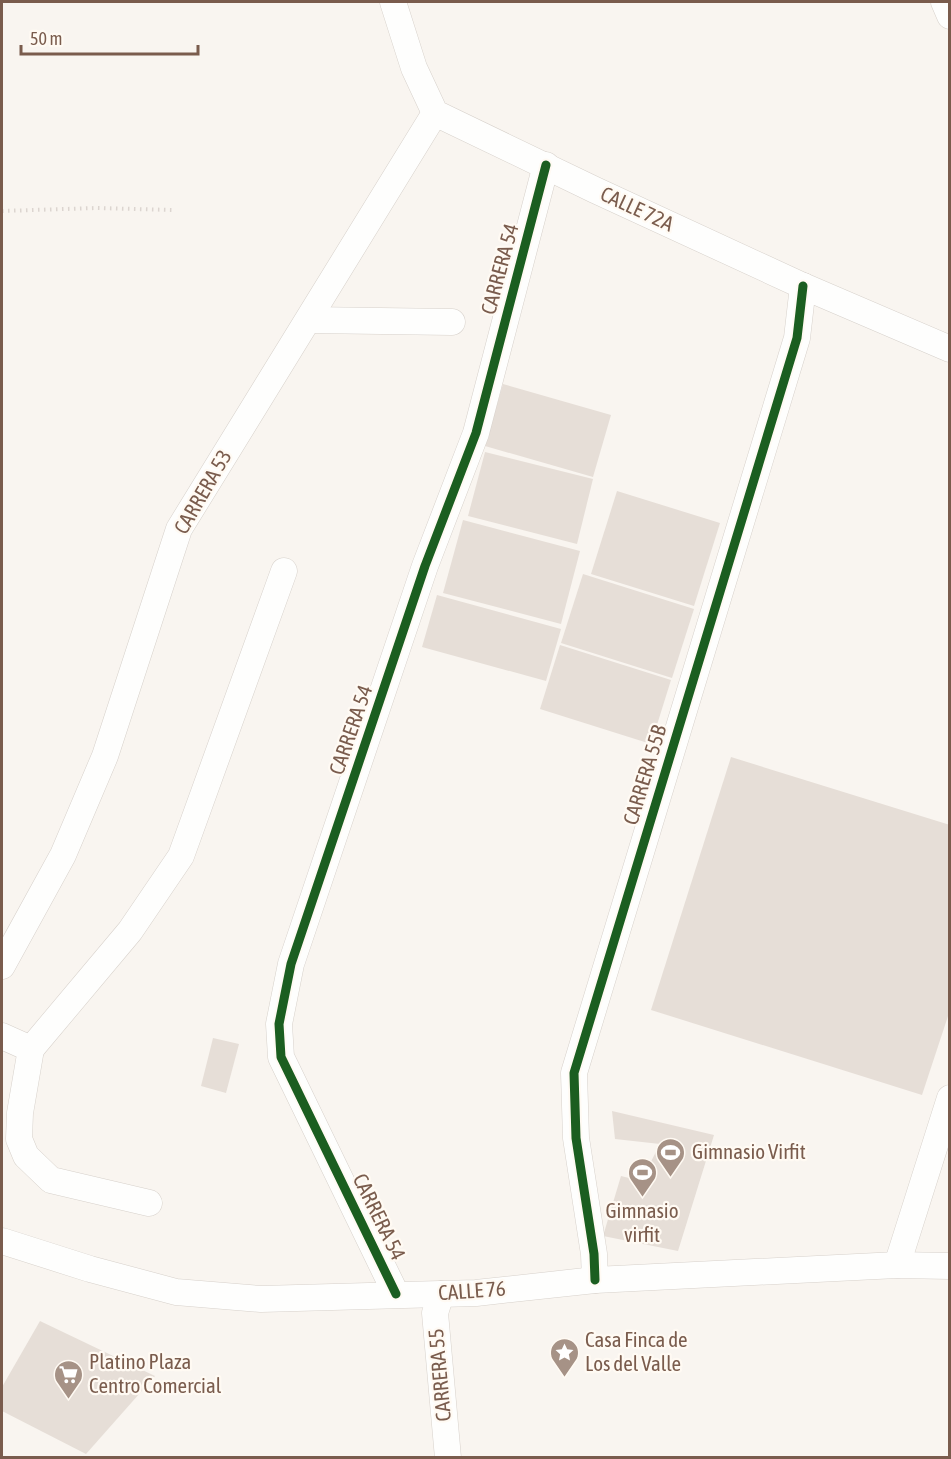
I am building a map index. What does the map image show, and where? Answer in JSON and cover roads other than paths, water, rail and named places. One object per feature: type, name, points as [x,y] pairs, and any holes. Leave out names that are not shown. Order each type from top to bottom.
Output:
[{"type":"street","points":[[393,2],[414,68],[435,113]]},
{"type":"street","points":[[944,2],[950,16]]},
{"type":"street","name":"CALLE 72A","points":[[435,113],[803,286],[950,349]]},
{"type":"street","name":"CARRERA 53","points":[[2,966],[63,855],[105,756],[178,529],[435,113]]},
{"type":"street","name":"CARRERA 54","points":[[396,1294],[281,1057],[279,1024],[291,964],[425,566],[476,433],[546,165]]},
{"type":"street","name":"CARRERA 55B","points":[[595,1280],[594,1254],[576,1138],[574,1073],[797,338],[803,286]]},
{"type":"street","points":[[309,320],[453,322]]},
{"type":"street","points":[[149,1203],[51,1180],[26,1156],[19,1139],[20,1113],[31,1049],[130,931],[181,856],[284,571]]},
{"type":"street","points":[[2,1036],[31,1049]]},
{"type":"street","points":[[897,1265],[950,1098]]},
{"type":"street","name":"CALLE 76","points":[[2,1241],[90,1269],[176,1292],[261,1299],[476,1293],[595,1280],[897,1265],[950,1266]]},
{"type":"street","name":"CARRERA 55","points":[[441,1294],[435,1313],[448,1458]]},
{"type":"place","name":"Gimnasio Virfit","points":[[671,1178]]},
{"type":"place","name":"Gimnasio virfit","points":[[642,1198]]},
{"type":"place","name":"Casa Finca de Los del Valle","points":[[564,1378]]},
{"type":"place","name":"Platino Plaza Centro Comercial","points":[[68,1400]]}]
